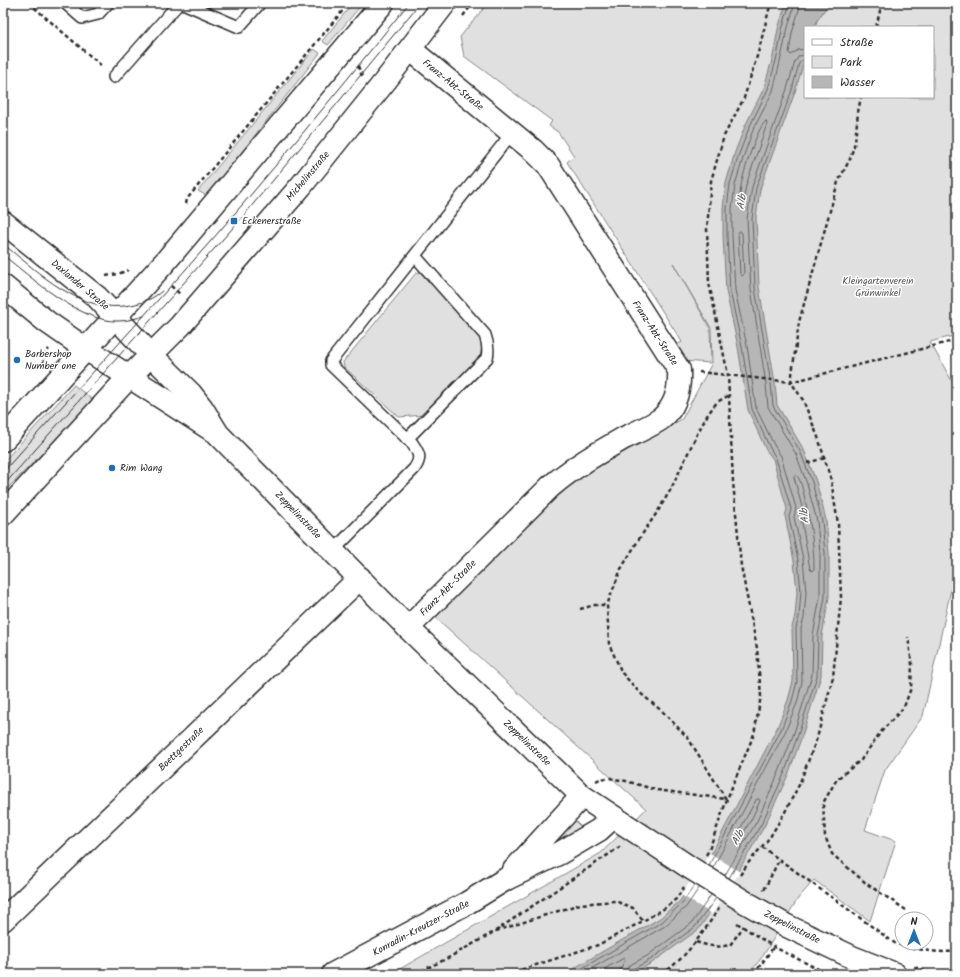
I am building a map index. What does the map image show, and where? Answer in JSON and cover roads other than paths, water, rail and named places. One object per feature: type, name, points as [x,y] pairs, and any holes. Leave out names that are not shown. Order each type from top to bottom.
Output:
[{"type":"street","points":[[3,440],[116,316],[210,209],[383,3]]},
{"type":"street","name":"Michelinstraße","points":[[129,377],[180,326],[301,186],[445,3]]},
{"type":"street","name":"Franz-Abt-Straße","points":[[408,628],[554,483],[589,458],[662,418],[672,406],[678,391],[680,380],[679,370],[548,166],[534,151],[410,49]]},
{"type":"street","name":"Daxlander Straße","points":[[3,222],[97,296],[151,355]]},
{"type":"street","points":[[3,286],[47,322],[86,349]]},
{"type":"street","name":"Zeppelinstraße","points":[[86,349],[218,434],[408,628],[582,796],[689,866],[754,897],[787,926],[852,957],[895,974]]},
{"type":"street","name":"Zeppelinstraße","points":[[151,355],[191,394],[202,408],[218,434]]},
{"type":"street","points":[[3,514],[129,377]]},
{"type":"street","name":"Boettgestraße","points":[[3,920],[360,578]]},
{"type":"street","name":"Konradin-Kreutzer-Straße","points":[[506,878],[582,796]]},
{"type":"street","name":"Konradin-Kreutzer-Straße","points":[[333,974],[468,903],[506,878],[560,853],[599,830],[613,817]]},
{"type":"lane","points":[[65,3],[82,18],[98,14],[108,3]]},
{"type":"lane","points":[[114,77],[179,3]]},
{"type":"lane","points":[[183,3],[239,27],[260,3]]},
{"type":"lane","points":[[333,550],[418,463],[419,457],[417,451],[407,439],[331,365],[331,361],[512,133]]},
{"type":"lane","points":[[407,439],[487,358],[489,349],[485,335],[414,256]]},
{"type":"water","name":"Alb","points":[[786,3],[829,3],[815,26],[804,26],[804,61],[795,92],[760,189],[756,218],[759,287],[775,383],[777,405],[804,450],[816,481],[826,520],[829,553],[829,597],[822,636],[821,676],[788,775],[765,825],[739,870],[699,929],[652,963],[632,974],[564,974],[660,918],[680,901],[710,856],[777,728],[788,700],[793,681],[792,627],[795,616],[797,592],[794,561],[785,516],[787,509],[773,459],[766,450],[748,410],[738,347],[726,291],[723,236],[723,208],[726,183],[735,152],[745,126],[764,88],[773,56],[778,29]]},
{"type":"tram line","points":[[3,472],[183,273],[249,197],[409,3]]},
{"type":"tram line","points":[[3,486],[239,221],[420,3]]},
{"type":"tram line","points":[[3,244],[46,279],[78,298],[95,304],[112,306],[131,305],[147,300],[162,291]]},
{"type":"tram line","points":[[3,255],[42,287],[73,307],[89,315],[104,320],[119,321],[144,316]]},
{"type":"place","name":"Eckenerstraße","points":[[234,221]]},
{"type":"place","name":"Barbershop Number one","points":[[17,360]]},
{"type":"place","name":"Rim Wang","points":[[112,468]]},
{"type":"park label","name":"Kleingartenverein Grünwinkel","points":[[878,286]]}]
